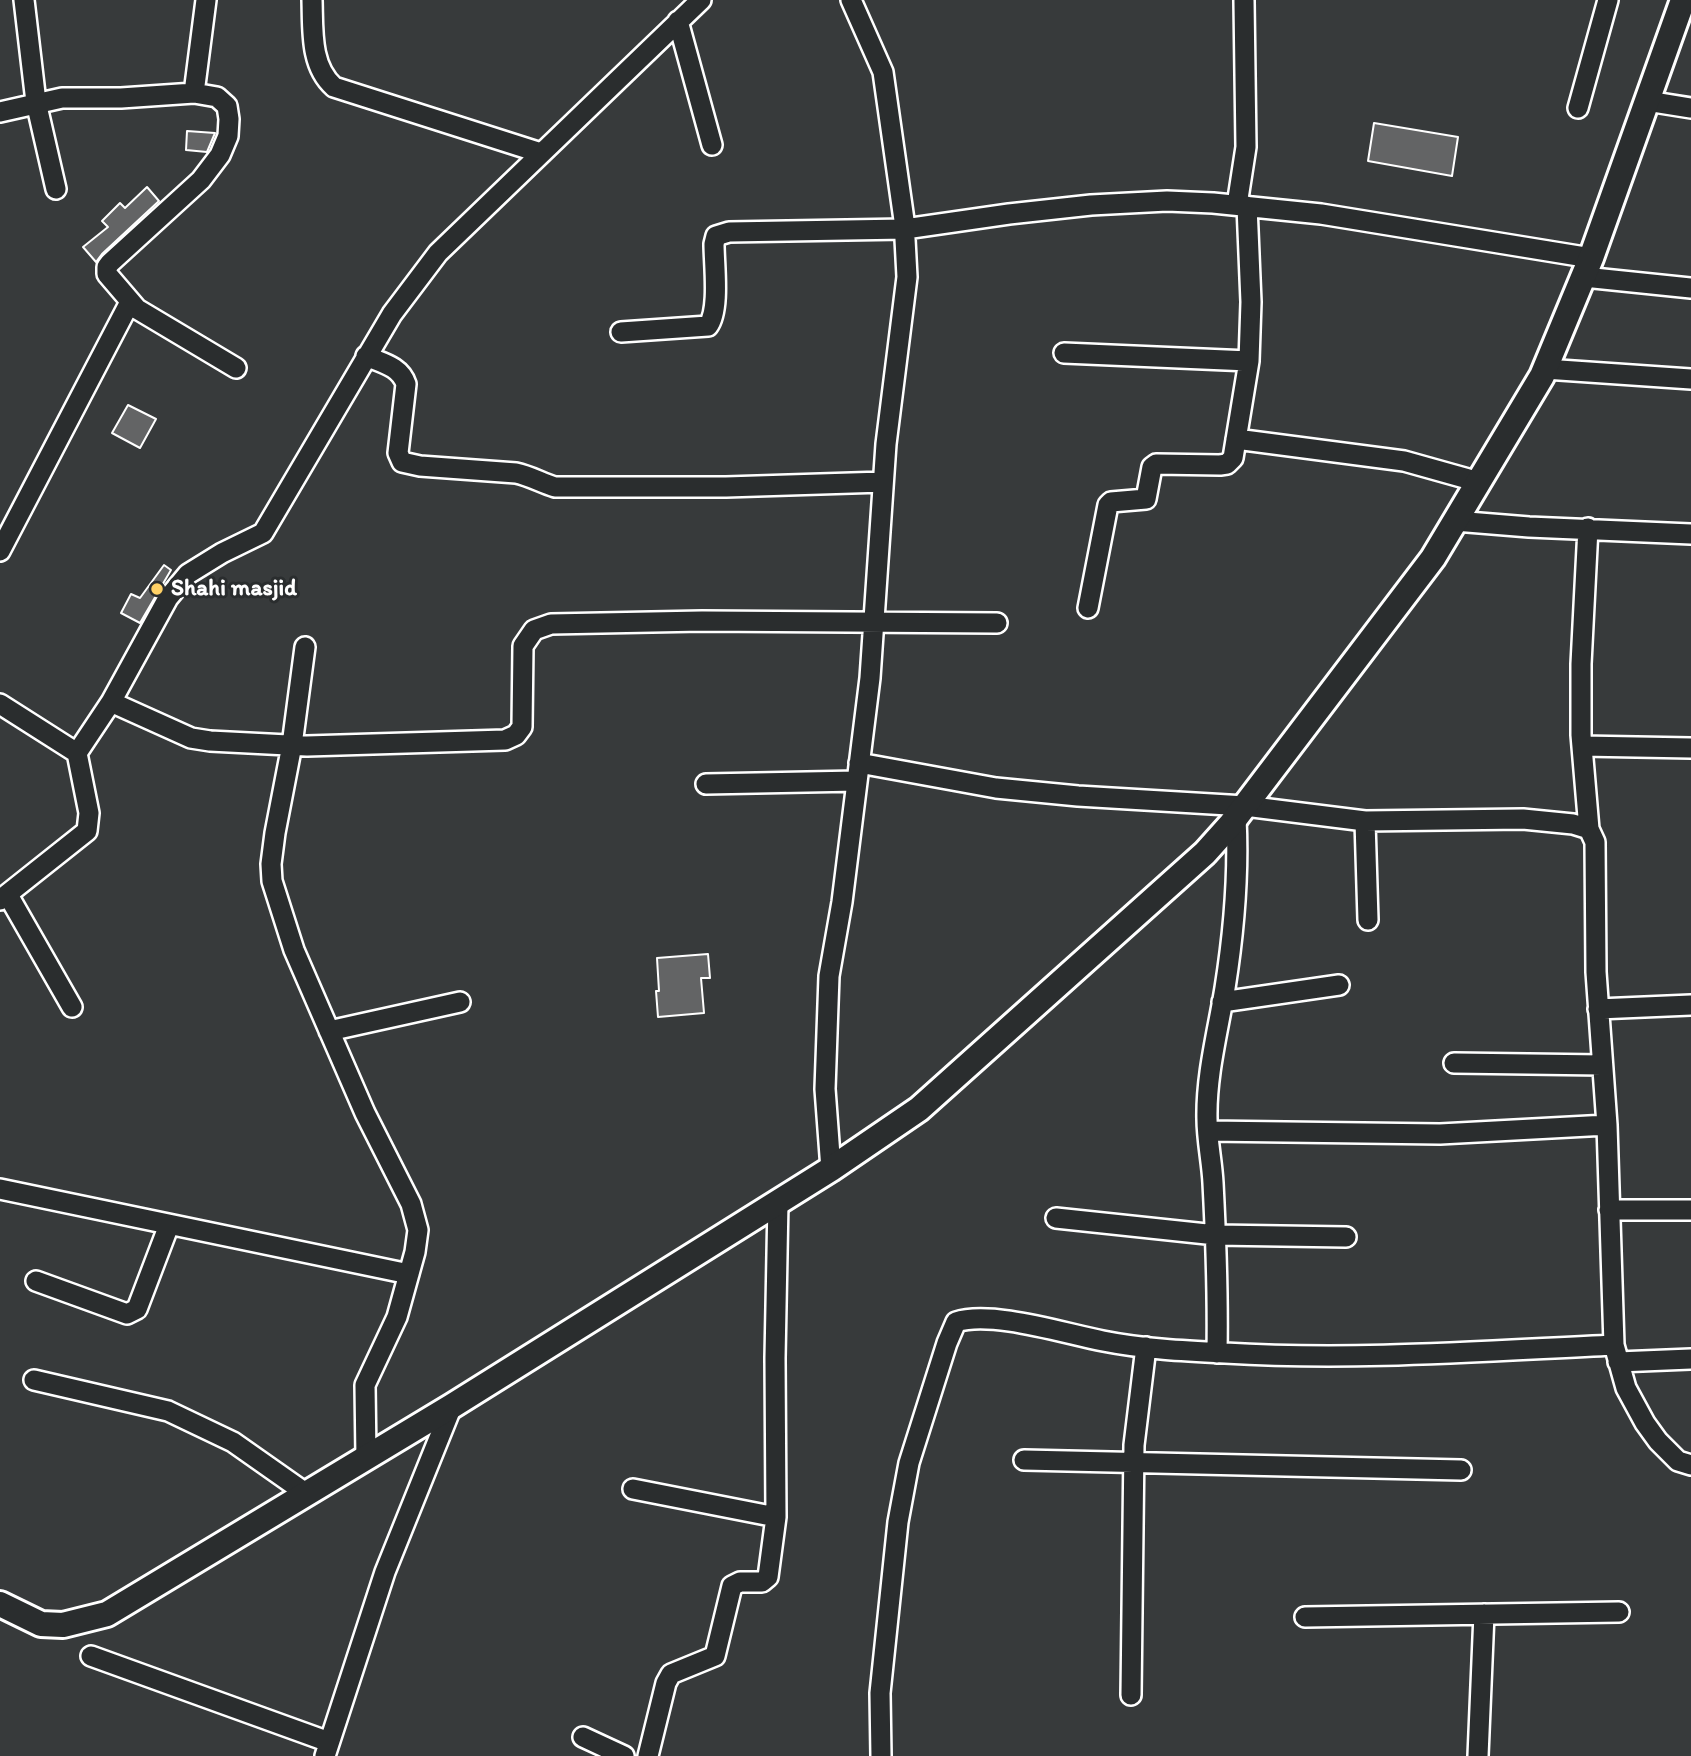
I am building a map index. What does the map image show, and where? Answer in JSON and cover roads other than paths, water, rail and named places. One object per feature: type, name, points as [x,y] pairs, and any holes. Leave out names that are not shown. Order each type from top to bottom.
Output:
[{"type":"main road","points":[[0,1604],[41,1624],[63,1626],[107,1614],[452,1406],[831,1169],[919,1109],[1205,853],[1240,812],[1433,558],[1545,369],[1588,267],[1683,0]]},
{"type":"street","points":[[24,0],[36,102],[56,189]]},
{"type":"street","points":[[194,93],[206,0]]},
{"type":"street","points":[[312,0],[317,66],[324,78],[334,87],[541,153]]},
{"type":"street","points":[[72,1007],[4,897],[87,831],[89,813],[78,753],[111,702],[168,598],[188,574],[222,553],[263,533],[392,314],[438,253],[701,0]]},
{"type":"street","points":[[831,1169],[825,1088],[829,976],[842,902],[870,678],[883,482],[907,277],[905,229],[883,72],[851,0]]},
{"type":"street","points":[[1578,107],[1608,0]]},
{"type":"street","points":[[1087,608],[1108,505],[1117,500],[1146,499],[1152,467],[1156,464],[1227,464],[1233,458],[1249,361],[1251,303],[1242,206],[1246,146],[1244,1]]},
{"type":"street","points":[[678,21],[712,145]]},
{"type":"street","points":[[0,112],[62,98],[121,98],[194,93],[217,97],[227,106],[228,136],[220,155],[201,180],[107,267],[107,274],[138,309],[236,368]]},
{"type":"street","points":[[1647,101],[1691,108]]},
{"type":"street","points":[[621,332],[708,326],[713,320],[714,244],[716,236],[729,232],[905,229],[1091,205],[1167,201],[1321,214],[1691,288]]},
{"type":"street","points":[[0,551],[130,302]]},
{"type":"street","points":[[1064,353],[1249,361]]},
{"type":"street","points":[[366,356],[403,374],[406,384],[398,453],[402,462],[420,466],[516,473],[555,487],[726,487],[883,482]]},
{"type":"street","points":[[1545,369],[1691,379]]},
{"type":"street","points":[[1236,439],[1404,461],[1479,482]]},
{"type":"street","points":[[1455,521],[1691,534]]},
{"type":"street","points":[[1588,528],[1581,664],[1582,746],[1589,829],[1595,842],[1596,972],[1607,1125],[1616,1353],[1626,1388],[1658,1441],[1678,1461],[1691,1465]]},
{"type":"street","points":[[111,702],[191,738],[211,741],[292,745],[505,740],[516,735],[522,727],[523,646],[534,630],[551,624],[702,621],[997,623]]},
{"type":"street","points":[[305,647],[292,745],[275,833],[271,863],[272,881],[294,950],[365,1113],[411,1203],[418,1230],[415,1252],[397,1317],[365,1385],[366,1458]]},
{"type":"street","points":[[0,704],[78,753]]},
{"type":"street","points":[[1582,746],[1691,748]]},
{"type":"street","points":[[706,784],[858,772],[1240,812],[1365,821],[1523,819],[1573,824],[1589,829]]},
{"type":"street","points":[[1217,1353],[1216,1235],[1206,1121],[1212,1050],[1222,1002],[1236,903],[1240,812]]},
{"type":"street","points":[[1365,821],[1368,920]]},
{"type":"street","points":[[1222,1002],[1339,985]]},
{"type":"street","points":[[329,1031],[460,1002]]},
{"type":"street","points":[[1598,1009],[1691,1005]]},
{"type":"street","points":[[1454,1063],[1602,1065]]},
{"type":"street","points":[[1208,1131],[1440,1134],[1607,1125]]},
{"type":"street","points":[[0,1189],[409,1274]]},
{"type":"street","points":[[648,1756],[666,1683],[671,1674],[715,1656],[718,1652],[732,1586],[740,1582],[762,1582],[768,1577],[776,1517],[778,1202]]},
{"type":"street","points":[[1609,1210],[1691,1210]]},
{"type":"street","points":[[1056,1218],[1216,1235],[1346,1237]]},
{"type":"street","points":[[36,1281],[127,1314],[132,1313],[137,1309],[169,1225]]},
{"type":"street","points":[[881,1756],[880,1693],[898,1522],[909,1463],[956,1322],[983,1319],[1039,1326],[1103,1341],[1146,1347],[1284,1357],[1616,1353],[1691,1359]]},
{"type":"street","points":[[1131,1695],[1134,1462],[1146,1347]]},
{"type":"street","points":[[34,1380],[168,1411],[233,1441],[307,1494]]},
{"type":"street","points":[[92,1656],[327,1749],[385,1572],[452,1406]]},
{"type":"street","points":[[1024,1460],[1461,1470]]},
{"type":"street","points":[[633,1489],[776,1517]]},
{"type":"street","points":[[1305,1617],[1619,1612]]},
{"type":"street","points":[[1478,1756],[1484,1614]]},
{"type":"street","points":[[583,1737],[624,1756]]},
{"type":"place","name":"Shahi masjid","points":[[157,589]]}]
